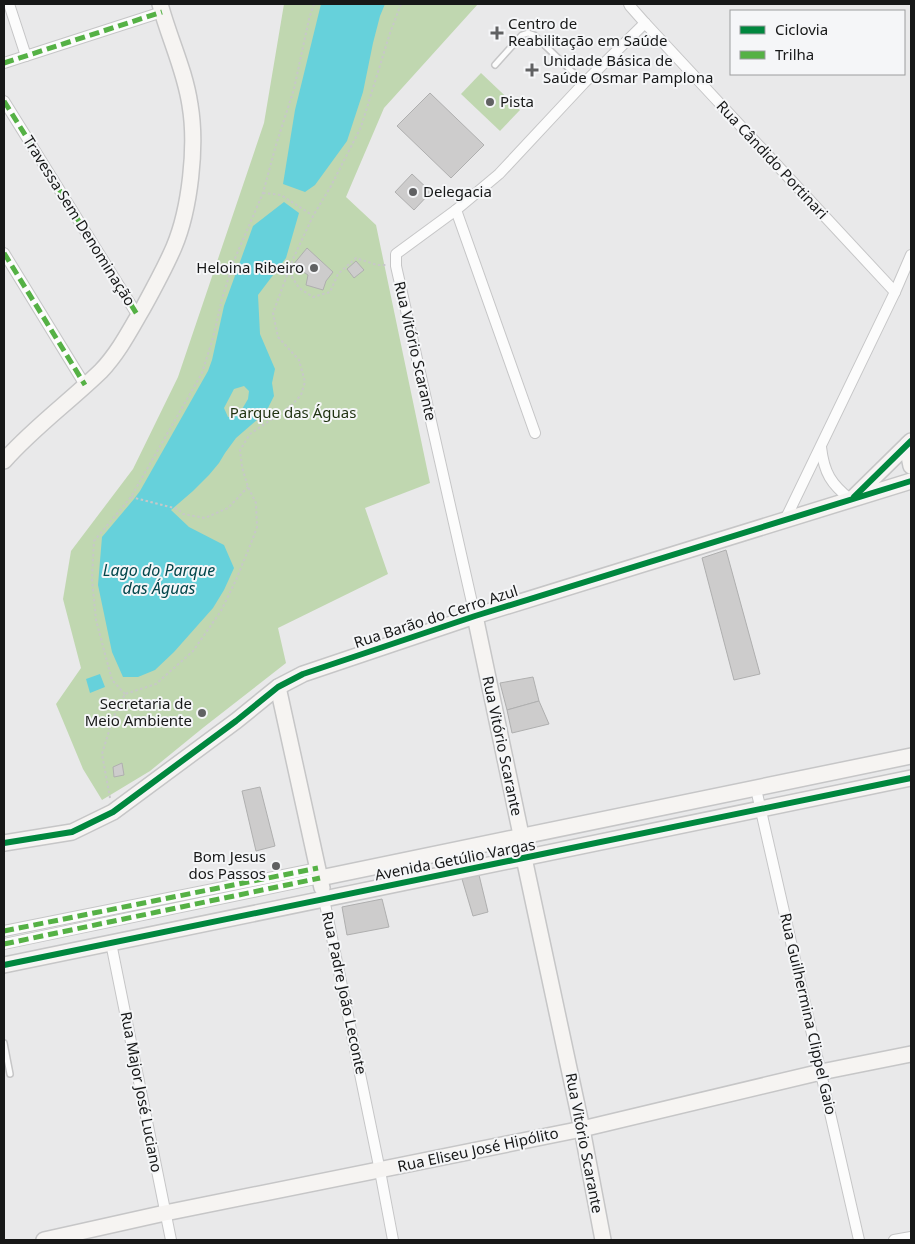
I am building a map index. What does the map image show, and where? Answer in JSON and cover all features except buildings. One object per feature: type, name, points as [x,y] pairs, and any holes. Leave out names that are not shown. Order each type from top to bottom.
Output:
[{"type":"main road","points":[[4,461],[28,436],[114,356],[138,316],[178,236],[191,172],[192,128],[190,106],[181,69],[161,8]]},
{"type":"main road","points":[[910,443],[908,456],[911,466]]},
{"type":"main road","points":[[851,500],[910,443]]},
{"type":"main road","name":"Rua Barão do Cerro Azul","points":[[4,843],[72,832],[113,812],[236,721],[278,687],[303,674],[475,616],[911,481]]},
{"type":"main road","name":"Rua Vitório Scarante","points":[[475,616],[524,858],[582,1128],[603,1240]]},
{"type":"main road","name":"Rua Padre João Leconte","points":[[278,687],[324,899]]},
{"type":"main road","name":"Avenida Getúlio Vargas","points":[[319,873],[520,837],[911,756]]},
{"type":"main road","name":"Avenida Getúlio Vargas","points":[[4,965],[911,778]]},
{"type":"main road","name":"Rua Eliseu José Hipólito","points":[[44,1240],[165,1213],[582,1128],[821,1072],[911,1054]]},
{"type":"street","points":[[9,4],[26,56]]},
{"type":"street","name":"Rua Cândido Portinari","points":[[629,5],[895,292]]},
{"type":"street","points":[[4,63],[161,8]]},
{"type":"street","points":[[535,433],[456,210],[499,174],[584,83],[644,23]]},
{"type":"street","name":"Travessa Sem Denominação","points":[[4,101],[138,316]]},
{"type":"street","name":"Rua Vitório Scarante","points":[[456,210],[396,254],[396,266],[475,616]]},
{"type":"street","points":[[4,253],[84,385]]},
{"type":"street","points":[[785,520],[911,255]]},
{"type":"street","points":[[820,447],[823,463],[829,477],[839,490],[851,500]]},
{"type":"street","name":"Rua Guilhermina Clippel Gaio","points":[[756,789],[859,1240]]},
{"type":"street","name":"Avenida Getúlio Vargas","points":[[4,932],[319,873]]},
{"type":"street","name":"Avenida Getúlio Vargas","points":[[4,944],[319,873]]},
{"type":"street","name":"Rua Padre João Leconte","points":[[324,899],[380,1170],[392,1240]]},
{"type":"street","name":"Rua Major José Luciano","points":[[111,943],[171,1240]]},
{"type":"street","points":[[894,1240],[911,1237]]},
{"type":"lane","points":[[495,65],[522,35],[528,33],[534,35],[584,83]]},
{"type":"lane","points":[[4,1043],[10,1074]]},
{"type":"path","points":[[125,694],[112,680],[96,620],[92,579],[94,541],[132,498],[202,373],[233,263],[263,193],[294,89],[314,4]]},
{"type":"path","points":[[113,812],[102,754],[113,718],[125,694],[156,684],[193,651],[221,612],[257,527],[256,503],[248,487],[242,467],[240,450],[250,434],[291,406],[301,395],[306,382],[299,360],[278,337],[273,313],[293,260],[313,216],[361,127],[401,4]]},
{"type":"path","points":[[263,193],[281,194],[313,216]]},
{"type":"path","points":[[289,271],[298,288],[313,297],[330,292],[338,274],[356,258],[377,265],[396,266]]},
{"type":"path","points":[[132,498],[178,509],[182,514],[205,518],[228,508],[248,487]]},
{"type":"green space","name":"Parque das Águas","points":[[284,4],[478,4],[384,108],[346,197],[376,225],[430,483],[365,508],[388,574],[278,628],[286,663],[150,771],[102,800],[83,769],[56,704],[81,668],[63,599],[71,551],[133,469],[178,377],[264,123]]},
{"type":"green space","name":"Pista","points":[[481,73],[520,110],[500,131],[461,94]]},
{"type":"water","points":[[321,4],[385,4],[373,43],[363,92],[347,141],[315,185],[305,192],[283,184],[295,110]]},
{"type":"water","name":"Lago do Parque das Águas","points":[[284,202],[299,213],[286,258],[258,295],[260,334],[275,369],[272,383],[274,396],[268,408],[236,438],[209,475],[171,510],[189,527],[224,545],[234,568],[213,608],[174,652],[155,670],[138,677],[123,677],[112,652],[98,585],[102,537],[140,491],[208,371],[224,306],[253,226]],"holes":[[[244,386],[249,391],[248,399],[238,416],[228,417],[224,408],[234,389]]]},
{"type":"water","points":[[100,674],[105,687],[90,693],[86,679]]},
{"type":"marked path","points":[[4,63],[162,12]]},
{"type":"marked path","points":[[4,101],[138,316]]},
{"type":"marked path","points":[[4,253],[85,385]]},
{"type":"marked path","points":[[4,931],[318,868]]},
{"type":"marked path","points":[[4,944],[320,878]]},
{"type":"cycle path","points":[[854,497],[911,441]]},
{"type":"cycle path","points":[[4,843],[72,832],[113,812],[236,721],[278,687],[303,674],[475,616],[911,481]]},
{"type":"cycle path","points":[[4,965],[911,778]]},
{"type":"place","name":"Centro de Reabilitação em Saúde","points":[[497,33]]},
{"type":"place","name":"Unidade Básica de Saúde Osmar Pamplona","points":[[532,70]]},
{"type":"place","name":"Pista","points":[[490,102]]},
{"type":"place","name":"Delegacia","points":[[413,192]]},
{"type":"place","name":"Heloina Ribeiro","points":[[314,268]]},
{"type":"place","name":"Secretaria de Meio Ambiente","points":[[202,713]]},
{"type":"place","name":"Bom Jesus dos Passos","points":[[276,866]]}]
